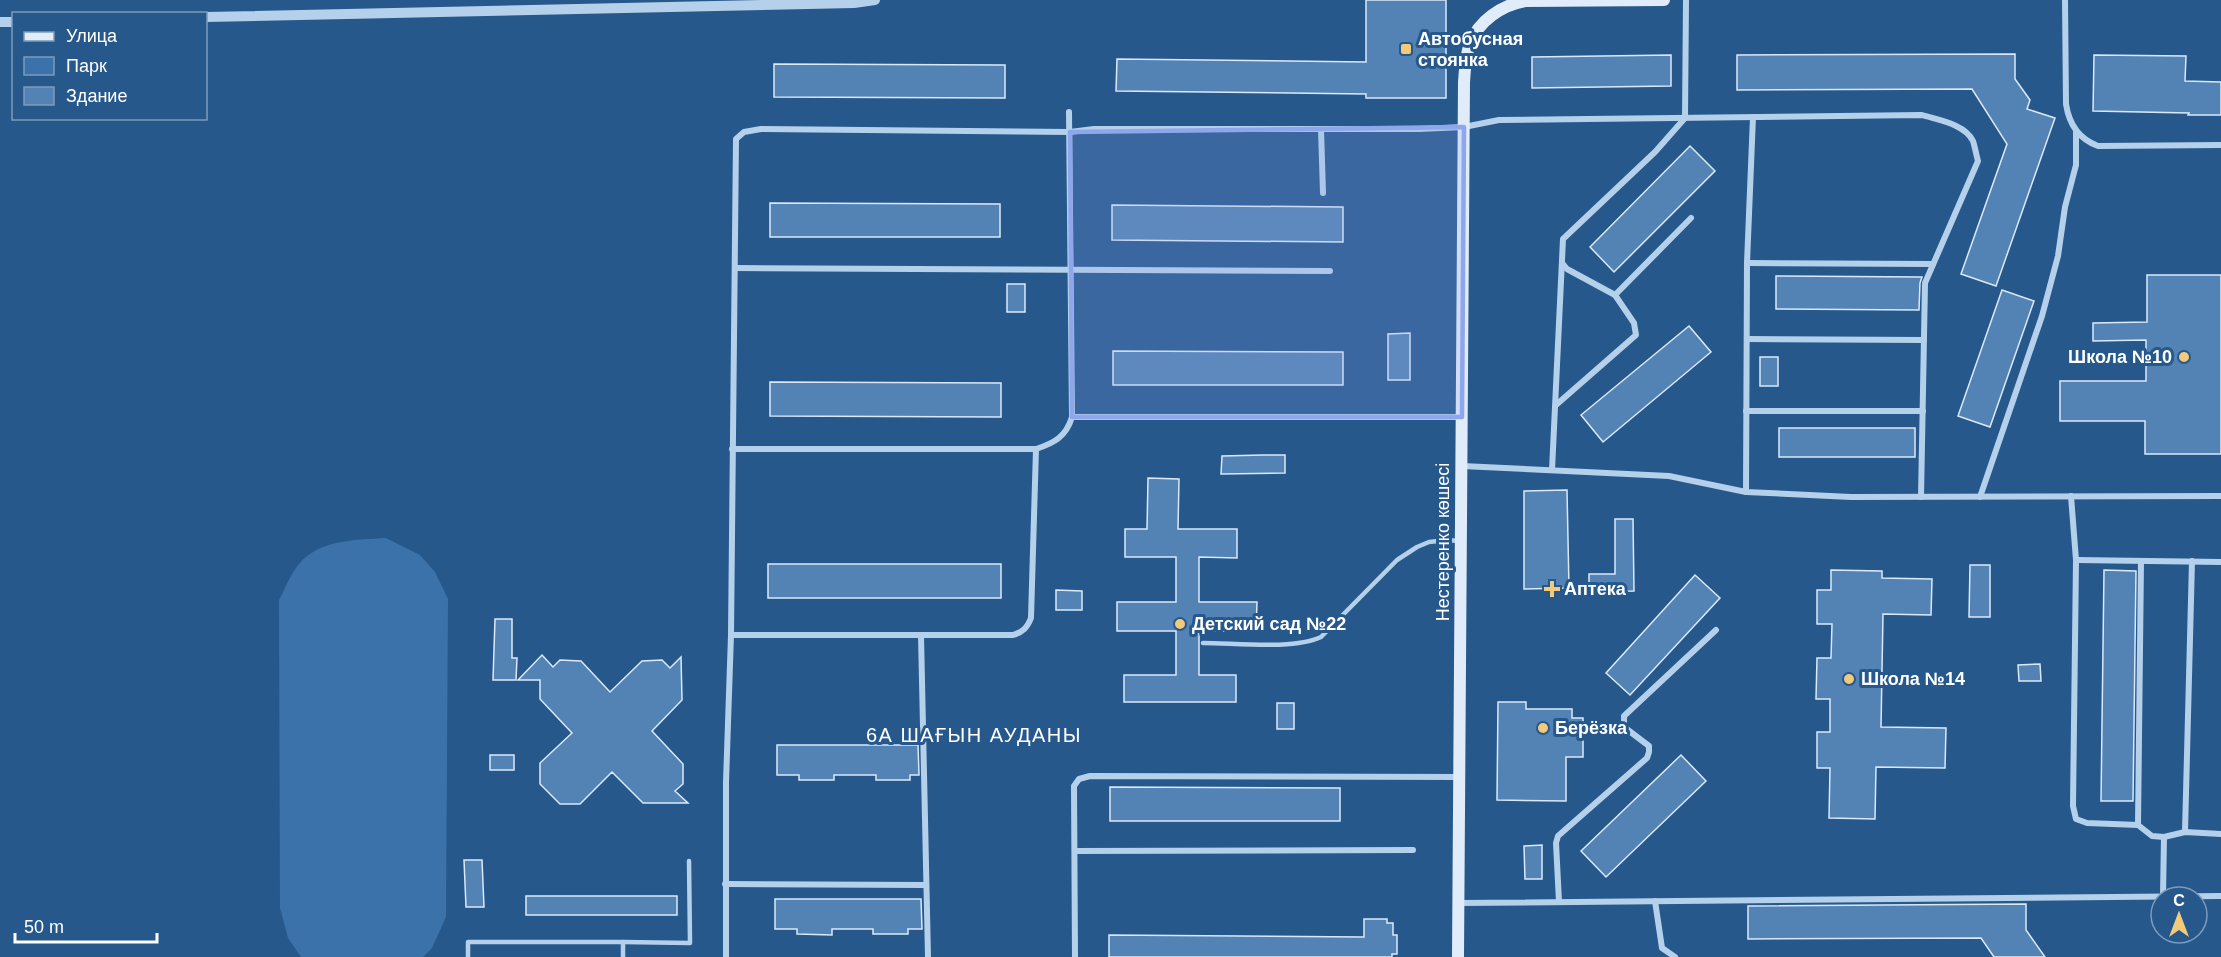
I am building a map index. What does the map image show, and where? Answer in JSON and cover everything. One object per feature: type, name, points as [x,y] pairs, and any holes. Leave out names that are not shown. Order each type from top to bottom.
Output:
[{"type":"main road","name":"Нестеренко көшесі","points":[[1458,957],[1464,82],[1469,44],[1478,29],[1512,3],[1664,0]]},
{"type":"street","points":[[207,17],[854,3],[875,0]]},
{"type":"street","points":[[1552,470],[1563,239],[1655,152],[1686,118],[1686,0]]},
{"type":"street","points":[[2065,0],[2066,104],[2068,117],[2076,131],[2089,143],[2098,146],[2221,145]]},
{"type":"street","points":[[732,449],[1036,449],[1059,439],[1068,429],[1072,417],[1069,112]]},
{"type":"street","points":[[726,957],[726,782],[731,634],[736,139],[744,132],[761,129],[1070,132],[1094,129],[1464,127],[1499,120],[1922,115],[1950,123],[1967,133],[1978,160],[1925,283],[1921,497]]},
{"type":"street","points":[[1746,492],[1747,263],[1753,117]]},
{"type":"street","points":[[1321,129],[1323,193]]},
{"type":"street","points":[[1980,497],[2042,316],[2058,256],[2065,207],[2076,165],[2076,131]]},
{"type":"street","points":[[1615,294],[1691,218]]},
{"type":"street","points":[[1747,263],[1933,264]]},
{"type":"street","points":[[1556,405],[1636,335],[1634,323],[1615,294],[1568,269],[1563,264]]},
{"type":"street","points":[[735,268],[1330,271]]},
{"type":"street","points":[[1747,339],[1924,340]]},
{"type":"street","points":[[1746,411],[1923,411]]},
{"type":"street","points":[[1072,417],[1462,417]]},
{"type":"street","points":[[731,634],[1013,635],[1022,633],[1031,618],[1036,449]]},
{"type":"street","points":[[1461,466],[1669,476],[1746,492],[1851,497],[2221,496]]},
{"type":"street","points":[[2071,496],[2076,560],[2073,806],[2076,819],[2087,823],[2138,825],[2152,836],[2164,837],[2185,832],[2221,834]]},
{"type":"street","points":[[2076,560],[2221,562]]},
{"type":"street","points":[[2138,825],[2141,561]]},
{"type":"street","points":[[2185,832],[2192,561]]},
{"type":"street","points":[[1559,902],[1556,843],[1558,836],[1647,758],[1648,746],[1624,727],[1624,716],[1716,630]]},
{"type":"street","points":[[921,635],[928,957]]},
{"type":"street","points":[[1075,957],[1074,786],[1079,779],[1090,776],[1459,777]]},
{"type":"street","points":[[2163,885],[2164,837]]},
{"type":"street","points":[[1075,851],[1413,850]]},
{"type":"street","points":[[725,884],[926,885]]},
{"type":"street","points":[[1459,903],[2149,896]]},
{"type":"street","points":[[1655,901],[1662,948],[1675,957]]},
{"type":"lane","points":[[1203,643],[1295,644],[1311,642],[1321,637],[1397,560],[1429,542],[1447,540],[1461,542]]},
{"type":"lane","points":[[468,957],[468,942],[690,943],[689,861]]},
{"type":"lane","points":[[623,942],[623,957]]},
{"type":"highlighted area","points":[[1464,127],[1462,417],[1072,417],[1070,132]]},
{"type":"green space","points":[[386,538],[420,555],[435,572],[448,599],[446,917],[432,948],[423,957],[301,957],[288,938],[280,908],[279,600],[294,571],[302,560],[312,553],[335,543]]},
{"type":"building","points":[[1366,0],[1446,0],[1446,98],[1366,98],[1366,94],[1116,91],[1117,59],[1366,62]]},
{"type":"building","points":[[2015,54],[2015,79],[2030,100],[2027,109],[2055,118],[1996,286],[1961,274],[2007,144],[1972,89],[1737,90],[1737,55]]},
{"type":"building","points":[[1671,55],[1671,86],[1532,88],[1532,57]]},
{"type":"building","points":[[2094,55],[2186,56],[2185,81],[2221,82],[2221,115],[2093,111]]},
{"type":"building","points":[[774,64],[1005,65],[1005,98],[774,97]]},
{"type":"building","points":[[1690,146],[1715,171],[1614,272],[1590,247]]},
{"type":"building","points":[[770,203],[1000,204],[1000,237],[770,237]]},
{"type":"building","points":[[1112,205],[1343,207],[1343,242],[1112,240]]},
{"type":"building","name":"Школа №10","points":[[2147,275],[2221,275],[2221,454],[2145,454],[2145,421],[2060,421],[2060,381],[2146,381],[2146,340],[2093,341],[2093,323],[2147,322]]},
{"type":"building","points":[[1776,276],[1922,277],[1919,310],[1776,309]]},
{"type":"building","points":[[1007,284],[1025,284],[1025,312],[1007,312]]},
{"type":"building","points":[[2002,290],[2034,301],[1990,427],[1958,416]]},
{"type":"building","points":[[1689,326],[1711,352],[1603,442],[1581,415]]},
{"type":"building","points":[[1410,333],[1410,380],[1388,380],[1388,334]]},
{"type":"building","points":[[1113,351],[1343,352],[1343,385],[1113,385]]},
{"type":"building","points":[[1760,357],[1778,357],[1778,386],[1760,386]]},
{"type":"building","points":[[770,382],[1001,383],[1001,417],[770,416]]},
{"type":"building","points":[[1779,428],[1915,428],[1915,457],[1779,457]]},
{"type":"building","points":[[1285,455],[1285,473],[1221,474],[1222,456]]},
{"type":"building","points":[[1148,478],[1179,479],[1178,529],[1237,529],[1237,558],[1199,557],[1199,602],[1257,602],[1256,631],[1199,631],[1199,675],[1236,675],[1236,702],[1124,702],[1124,675],[1176,675],[1176,631],[1117,631],[1117,602],[1176,602],[1176,557],[1125,557],[1125,529],[1147,529]]},
{"type":"building","points":[[1567,490],[1569,588],[1524,589],[1524,491]]},
{"type":"building","points":[[1615,519],[1633,519],[1634,591],[1589,592],[1589,574],[1615,574]]},
{"type":"building","points":[[768,564],[1001,564],[1001,598],[768,598]]},
{"type":"building","points":[[1970,565],[1990,565],[1990,617],[1969,617]]},
{"type":"building","name":"Школа №14","points":[[1831,570],[1882,571],[1882,578],[1932,579],[1931,615],[1883,614],[1881,727],[1946,728],[1945,768],[1876,767],[1875,819],[1829,818],[1830,768],[1817,768],[1817,732],[1830,732],[1830,699],[1816,699],[1817,658],[1831,658],[1832,624],[1817,624],[1817,590],[1831,590]]},
{"type":"building","points":[[2104,570],[2136,571],[2133,801],[2101,801]]},
{"type":"building","points":[[1695,575],[1720,598],[1630,695],[1606,673]]},
{"type":"building","points":[[1056,590],[1082,591],[1082,610],[1056,610]]},
{"type":"building","points":[[495,619],[512,619],[512,658],[517,658],[516,680],[493,680]]},
{"type":"building","points":[[542,655],[553,667],[560,660],[581,661],[610,692],[642,661],[662,660],[670,668],[681,657],[682,700],[652,731],[683,764],[683,784],[675,791],[688,803],[643,803],[612,772],[580,804],[560,804],[540,784],[540,763],[572,733],[540,699],[540,680],[518,680]]},
{"type":"building","points":[[2040,664],[2041,681],[2019,681],[2018,665]]},
{"type":"building","points":[[1498,702],[1526,702],[1526,709],[1572,709],[1572,718],[1583,718],[1583,757],[1566,757],[1566,801],[1497,800]]},
{"type":"building","points":[[1277,703],[1294,703],[1294,729],[1277,729]]},
{"type":"building","points":[[777,745],[918,745],[919,775],[910,775],[910,780],[876,780],[876,775],[834,775],[834,780],[799,780],[799,775],[777,775]]},
{"type":"building","points":[[490,755],[514,755],[514,770],[490,770]]},
{"type":"building","points":[[1681,755],[1706,781],[1606,877],[1581,851]]},
{"type":"building","points":[[1110,787],[1340,788],[1340,821],[1110,821]]},
{"type":"building","points":[[1542,845],[1542,879],[1525,879],[1524,846]]},
{"type":"building","points":[[464,860],[482,860],[484,907],[466,907]]},
{"type":"building","points":[[526,896],[677,896],[677,915],[526,915]]},
{"type":"building","points":[[775,899],[921,899],[922,929],[908,929],[908,934],[873,934],[873,929],[832,929],[832,935],[797,934],[797,929],[775,929]]},
{"type":"building","points":[[2026,904],[2026,930],[2045,957],[1994,957],[1981,938],[1748,939],[1748,906]]},
{"type":"building","points":[[1364,919],[1387,919],[1387,923],[1393,923],[1393,935],[1397,935],[1397,954],[1392,954],[1392,957],[1109,957],[1109,935],[1364,937]]},
{"type":"place","name":"Автобусная стоянка","points":[[1406,49]]},
{"type":"place","name":"Школа №10","points":[[2184,357]]},
{"type":"place","name":"Аптека","points":[[1552,589]]},
{"type":"place","name":"Детский сад №22","points":[[1180,624]]},
{"type":"place","name":"Школа №14","points":[[1849,679]]},
{"type":"place","name":"Берёзка","points":[[1543,728]]},
{"type":"district","name":"6А ШАҒЫН АУДАНЫ","points":[[974,735]]}]
